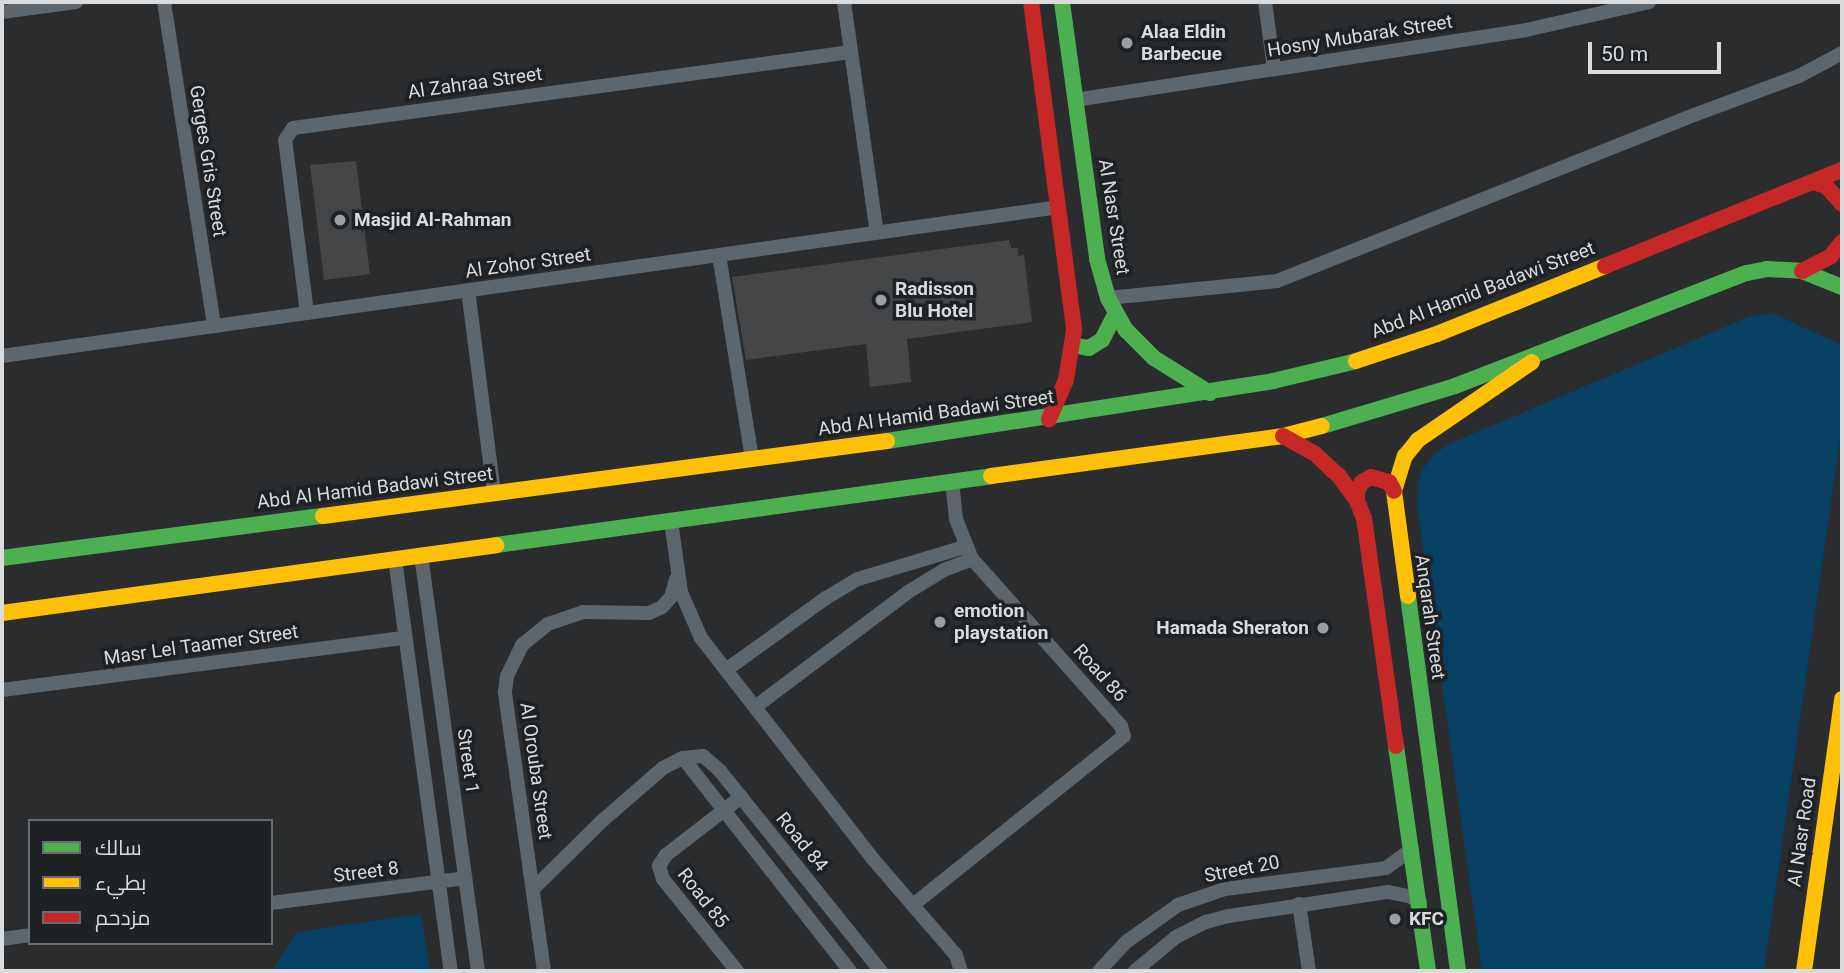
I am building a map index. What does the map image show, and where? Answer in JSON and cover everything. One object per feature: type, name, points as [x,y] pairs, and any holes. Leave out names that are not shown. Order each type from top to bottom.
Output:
[{"type":"main road","points":[[1031,2],[1073,314],[1073,345],[1066,380],[1049,419]]},
{"type":"main road","name":"Al Nasr Street","points":[[1062,2],[1097,258],[1112,306],[1126,330],[1154,358],[1210,393]]},
{"type":"main road","name":"Abd Al Hamid Badawi Street","points":[[2,558],[1049,419],[1210,393],[1349,363],[1437,334],[1842,170]]},
{"type":"main road","points":[[1813,182],[1826,186],[1842,204]]},
{"type":"main road","points":[[1802,271],[1829,257],[1842,242]]},
{"type":"main road","points":[[2,613],[1283,436],[1410,401],[1747,273],[1767,269],[1802,271],[1842,287]]},
{"type":"main road","points":[[1073,345],[1089,348],[1102,340],[1112,306]]},
{"type":"main road","name":"Anqarah Street","points":[[1458,971],[1394,491],[1405,456],[1418,440],[1555,346]]},
{"type":"main road","points":[[1283,436],[1327,464],[1357,500]]},
{"type":"main road","points":[[1394,491],[1389,482],[1371,477],[1362,482],[1357,491],[1357,500],[1368,533],[1429,971]]},
{"type":"main road","name":"Al Nasr Road","points":[[1804,971],[1842,699]]},
{"type":"street","points":[[2,12],[76,2]]},
{"type":"street","name":"Gerges Gris Street","points":[[164,2],[214,326]]},
{"type":"street","points":[[844,2],[877,233]]},
{"type":"street","points":[[1265,2],[1273,69]]},
{"type":"street","name":"Hosny Mubarak Street","points":[[1075,100],[1526,30],[1647,2]]},
{"type":"street","name":"Al Zahraa Street","points":[[307,313],[285,139],[293,128],[851,52]]},
{"type":"street","points":[[1112,306],[1277,281],[1686,118],[1799,76],[1842,54]]},
{"type":"street","name":"Al Zohor Street","points":[[2,356],[1059,207]]},
{"type":"street","points":[[719,255],[752,459]]},
{"type":"street","points":[[468,290],[494,494]]},
{"type":"street","name":"Road 86","points":[[913,905],[1124,736],[1121,726],[969,553],[956,519],[952,482]]},
{"type":"street","points":[[671,521],[676,570],[692,622],[755,707],[956,956],[961,971]]},
{"type":"street","points":[[726,670],[826,598],[858,579],[969,553]]},
{"type":"street","points":[[755,707],[908,592],[969,553]]},
{"type":"street","name":"Street 1","points":[[421,555],[478,971]]},
{"type":"street","points":[[395,559],[451,971]]},
{"type":"street","name":"Al Orouba Street","points":[[544,971],[505,692],[513,660],[534,633],[564,618],[600,611],[649,613],[662,607],[671,597],[676,584],[676,570]]},
{"type":"street","name":"Masr Lel Taamer Street","points":[[2,690],[405,638]]},
{"type":"street","name":"Road 84","points":[[682,758],[703,756],[720,771],[881,971]]},
{"type":"street","points":[[534,888],[646,782],[682,758],[850,971]]},
{"type":"street","name":"Road 85","points":[[737,971],[659,871],[662,858],[741,797]]},
{"type":"street","name":"Street 20","points":[[1099,971],[1126,942],[1178,905],[1225,889],[1386,868],[1412,849]]},
{"type":"street","name":"Street 8","points":[[273,904],[465,878]]},
{"type":"street","points":[[1135,971],[1176,937],[1206,922],[1251,911],[1388,892],[1409,896],[1420,902]]},
{"type":"street","points":[[1299,904],[1309,971]]},
{"type":"street","points":[[2,939],[28,935]]},
{"type":"shaded area","points":[[1772,313],[1842,345],[1842,426],[1764,971],[1482,971],[1417,507],[1417,485],[1421,472],[1433,455],[1451,443],[1751,316]]},
{"type":"shaded area","points":[[421,914],[430,971],[272,971],[297,932]]},
{"type":"building","name":"Masjid Al-Rahman","points":[[356,161],[370,274],[324,280],[310,165]]},
{"type":"building","name":"Radisson Blu Hotel","points":[[1009,240],[1011,248],[1018,248],[1018,256],[1024,255],[1032,322],[907,339],[911,382],[870,387],[866,344],[746,360],[732,277]]},
{"type":"traffic: fast","points":[[1062,2],[1097,259],[1108,298],[1126,330],[1154,358],[1210,393]]},
{"type":"traffic: fast","points":[[1322,426],[1455,386],[1747,273],[1767,269],[1802,271],[1842,287]]},
{"type":"traffic: fast","points":[[1073,345],[1089,348],[1102,340],[1116,313]]},
{"type":"traffic: fast","points":[[887,441],[1273,381],[1356,361]]},
{"type":"traffic: fast","points":[[496,545],[991,476]]},
{"type":"traffic: fast","points":[[2,558],[323,516]]},
{"type":"traffic: fast","points":[[1408,596],[1458,971]]},
{"type":"traffic: fast","points":[[1396,746],[1428,971]]},
{"type":"traffic: slow","points":[[1356,361],[1437,334],[1605,266]]},
{"type":"traffic: slow","points":[[1408,596],[1394,491],[1405,456],[1418,440],[1532,362]]},
{"type":"traffic: slow","points":[[991,476],[1283,436],[1322,426]]},
{"type":"traffic: slow","points":[[323,516],[887,441]]},
{"type":"traffic: slow","points":[[2,613],[496,545]]},
{"type":"traffic: slow","points":[[1804,971],[1842,699]]},
{"type":"traffic: jam","points":[[1031,2],[1074,330],[1066,380],[1049,419]]},
{"type":"traffic: jam","points":[[1605,266],[1842,170]]},
{"type":"traffic: jam","points":[[1813,182],[1826,186],[1842,204]]},
{"type":"traffic: jam","points":[[1802,271],[1830,257],[1842,242]]},
{"type":"traffic: jam","points":[[1283,436],[1314,453],[1339,476],[1357,501],[1364,518],[1396,746]]},
{"type":"traffic: jam","points":[[1357,501],[1357,491],[1362,482],[1371,477],[1389,482],[1394,491]]},
{"type":"place","name":"Alaa Eldin Barbecue","points":[[1127,43]]},
{"type":"place","name":"Masjid Al-Rahman","points":[[340,220]]},
{"type":"place","name":"Radisson Blu Hotel","points":[[881,300]]},
{"type":"place","name":"emotion playstation","points":[[940,622]]},
{"type":"place","name":"Hamada Sheraton","points":[[1323,628]]},
{"type":"place","name":"KFC","points":[[1395,919]]}]
